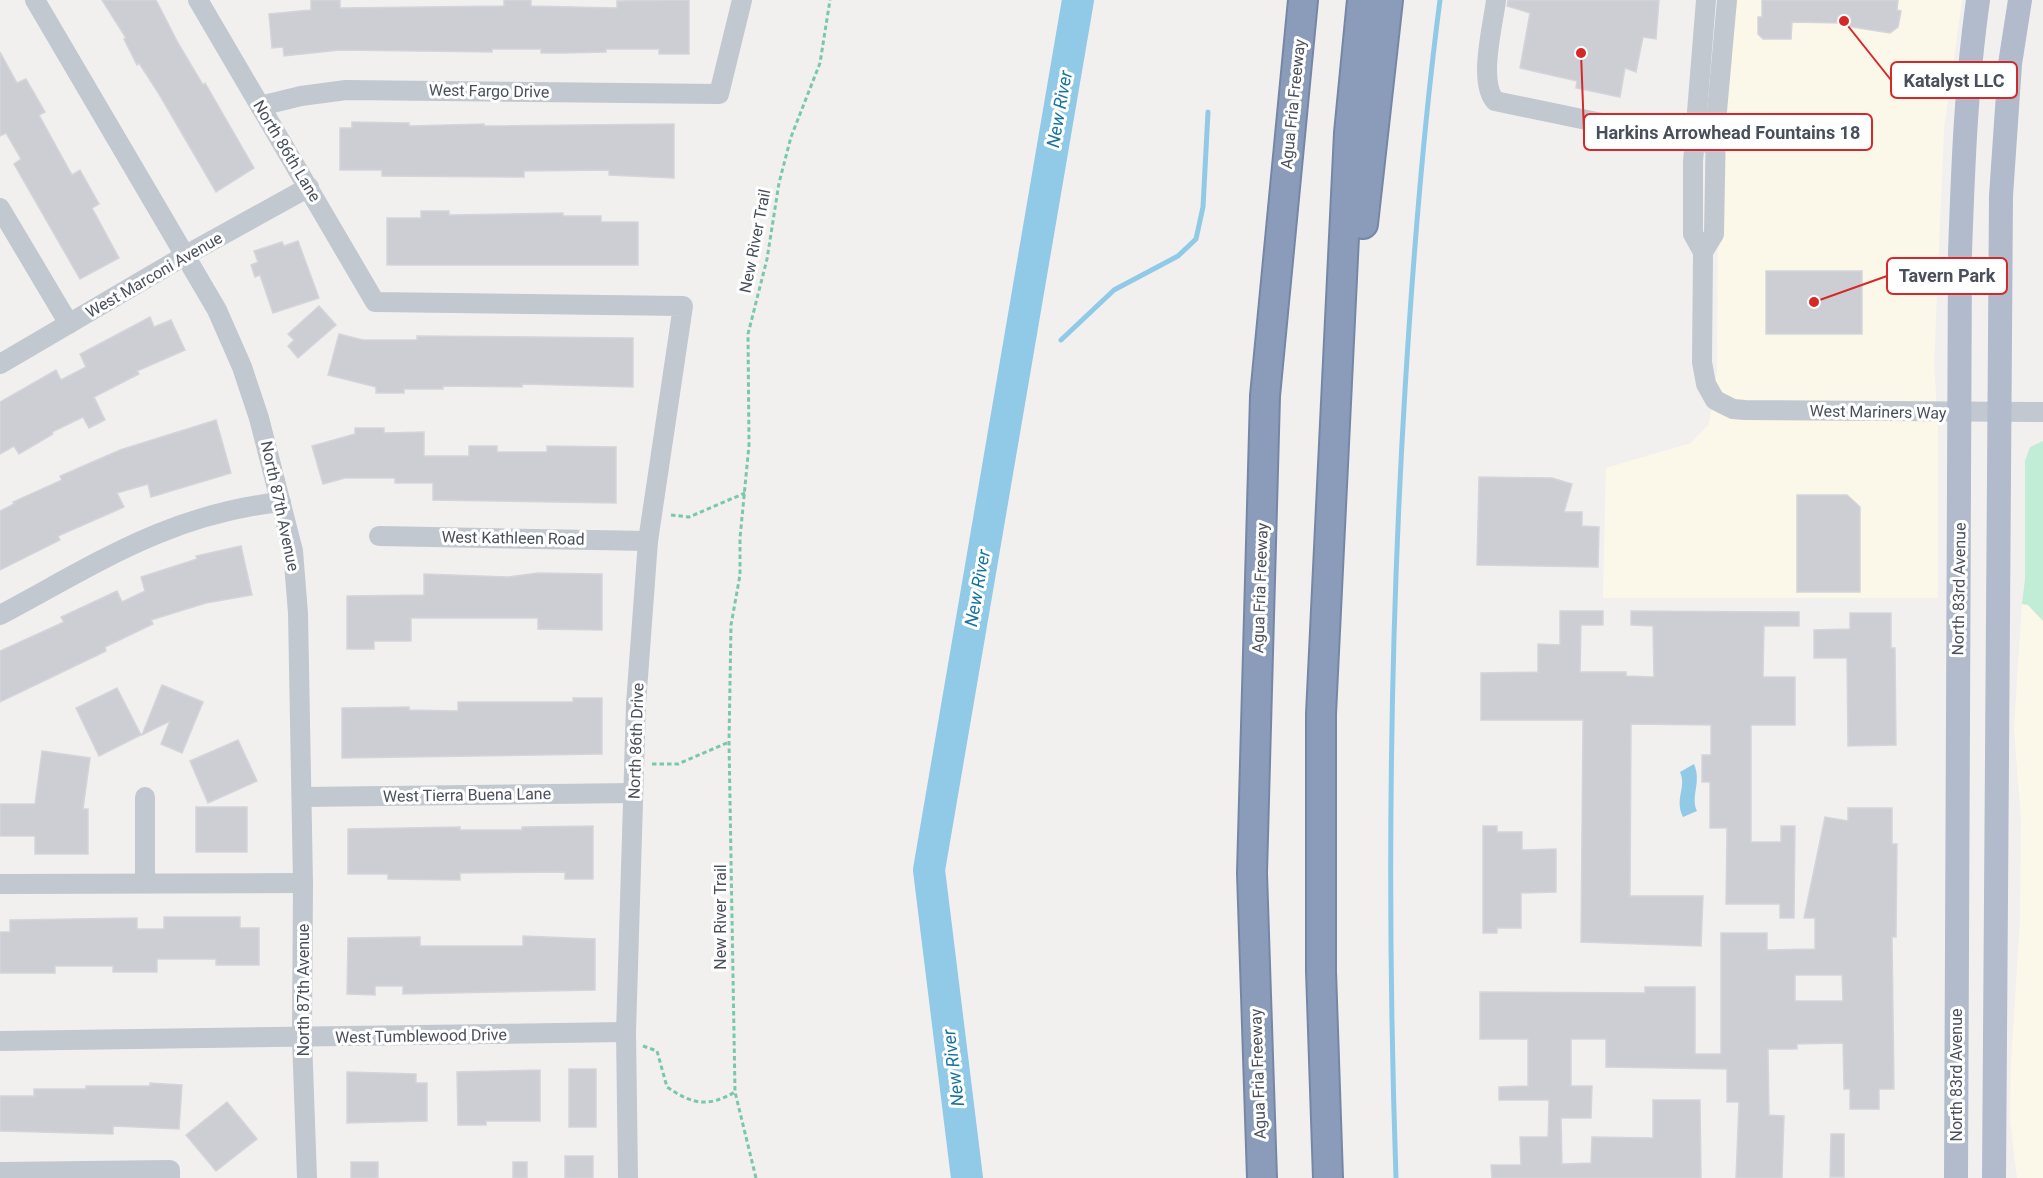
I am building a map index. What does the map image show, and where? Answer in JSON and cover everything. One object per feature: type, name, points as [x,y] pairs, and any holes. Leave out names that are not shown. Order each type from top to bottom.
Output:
[{"type":"highway","name":"Agua Fria Freeway","points":[[1262,1178],[1252,873],[1265,396],[1303,0]]},
{"type":"highway","points":[[1328,1178],[1321,971],[1321,714],[1349,133],[1362,0]]},
{"type":"highway","points":[[1330,525],[1388,0]]},
{"type":"main road","name":"North 83rd Avenue","points":[[1956,1178],[1960,413],[1964,134],[1970,53],[1978,0]]},
{"type":"main road","points":[[1994,1178],[2001,196],[2005,121],[2020,0]]},
{"type":"street","name":"North 87th Avenue","points":[[35,0],[217,310],[242,367],[259,418],[293,551],[298,613],[303,883],[302,1038],[307,1178]]},
{"type":"street","name":"North 86th Lane","points":[[198,0],[375,302],[683,306]]},
{"type":"street","name":"West Fargo Drive","points":[[260,106],[301,96],[346,90],[719,94],[742,0]]},
{"type":"street","points":[[1496,0],[1487,75],[1490,94],[1495,101],[1694,142],[1716,142]]},
{"type":"street","points":[[1706,0],[1694,142],[1693,234],[1703,252],[1714,234],[1716,142],[1727,0]]},
{"type":"street","name":"West Marconi Avenue","points":[[0,364],[186,255],[309,187]]},
{"type":"street","points":[[0,207],[69,324]]},
{"type":"street","name":"West Mariners Way","points":[[1703,252],[1702,362],[1706,384],[1715,400],[1733,409],[2000,414],[2043,412]]},
{"type":"street","name":"North 86th Drive","points":[[628,1178],[627,1040],[633,793],[648,541],[683,306]]},
{"type":"street","points":[[0,615],[120,549],[186,522],[252,505],[281,502]]},
{"type":"street","name":"West Kathleen Road","points":[[379,536],[648,541]]},
{"type":"street","name":"West Tierra Buena Lane","points":[[302,796],[633,793]]},
{"type":"street","points":[[145,797],[145,883]]},
{"type":"street","points":[[0,884],[303,883]]},
{"type":"street","name":"West Tumblewood Drive","points":[[0,1041],[302,1038],[627,1040]]},
{"type":"street","points":[[0,1172],[170,1174]]},
{"type":"path","name":"New River Trail","points":[[756,1178],[735,1092],[729,742],[731,625],[740,575],[740,538],[749,445],[748,334],[767,259],[779,183],[791,137],[820,63],[830,0]]},
{"type":"path","points":[[652,512],[689,517],[744,493]]},
{"type":"path","points":[[634,764],[678,764],[729,742]]},
{"type":"path","points":[[627,1040],[657,1051],[667,1087],[687,1100],[707,1102],[723,1099],[735,1092]]},
{"type":"shaded area","points":[[1733,0],[1962,0],[1944,128],[1934,365],[1938,427],[1938,598],[1603,598],[1606,468],[1691,443],[1709,424],[1717,372],[1718,219]]},
{"type":"shaded area","points":[[2022,604],[2028,605],[2043,621],[2043,1178],[2017,1178],[2010,1119],[2011,1063],[2020,922],[2021,818],[2014,729]]},
{"type":"green space","points":[[2043,441],[2043,621],[2028,605],[2022,604],[2025,579],[2025,461],[2030,447]]},
{"type":"water","points":[[1694,764],[1697,777],[1695,805],[1697,811],[1683,817],[1680,804],[1682,778],[1680,772]]},
{"type":"building","points":[[102,0],[156,0],[178,43],[203,85],[205,83],[254,168],[216,192],[159,94],[139,63],[137,65],[124,39],[126,38]]},
{"type":"building","points":[[311,0],[340,0],[340,8],[504,6],[504,0],[531,0],[531,6],[617,8],[617,1],[689,0],[689,54],[659,54],[659,49],[541,53],[541,49],[492,49],[492,52],[340,50],[284,56],[283,47],[272,48],[269,14],[311,10]]},
{"type":"building","points":[[1508,0],[1659,0],[1656,39],[1643,37],[1636,72],[1625,68],[1620,97],[1576,88],[1577,81],[1520,68],[1530,13],[1507,6]]},
{"type":"building","points":[[1762,0],[1898,0],[1897,10],[1901,11],[1898,27],[1890,33],[1840,25],[1840,23],[1792,22],[1791,39],[1763,39],[1758,34],[1758,17],[1762,17]]},
{"type":"building","points":[[0,52],[17,83],[26,79],[45,112],[39,115],[72,175],[80,170],[99,204],[92,208],[119,258],[80,279],[14,164],[21,159],[6,133],[0,136]]},
{"type":"building","points":[[352,122],[409,123],[409,126],[674,124],[674,178],[609,175],[609,170],[524,171],[524,177],[382,176],[382,170],[340,170],[340,128],[352,128]]},
{"type":"building","points":[[421,211],[449,211],[449,215],[563,213],[563,216],[601,216],[601,222],[638,222],[638,265],[387,265],[387,218],[421,218]]},
{"type":"building","points":[[298,241],[319,298],[273,313],[260,275],[255,277],[251,265],[258,262],[254,251],[282,242],[284,246]]},
{"type":"building","points":[[1766,271],[1862,271],[1862,334],[1766,334]]},
{"type":"building","points":[[319,306],[336,325],[298,358],[288,346],[294,340],[288,334]]},
{"type":"building","points":[[150,317],[154,327],[171,320],[185,350],[137,371],[139,374],[94,397],[105,420],[89,428],[83,417],[52,432],[53,434],[19,454],[14,446],[0,454],[0,402],[56,370],[61,380],[86,367],[80,354]]},
{"type":"building","points":[[339,334],[363,340],[417,340],[417,336],[633,338],[633,387],[522,384],[522,387],[443,386],[443,389],[404,389],[404,393],[376,393],[376,387],[328,375]]},
{"type":"building","points":[[216,420],[231,473],[151,497],[148,484],[117,493],[124,507],[58,536],[60,540],[0,570],[0,511],[14,504],[13,502],[62,480],[60,476],[120,450]]},
{"type":"building","points":[[355,428],[384,428],[384,433],[424,432],[424,456],[469,456],[469,446],[497,446],[497,452],[547,452],[547,446],[616,447],[616,503],[433,500],[433,483],[395,483],[395,478],[345,478],[323,484],[312,446],[355,434]]},
{"type":"building","points":[[1479,477],[1552,478],[1572,484],[1564,512],[1582,512],[1582,526],[1599,527],[1598,567],[1477,565]]},
{"type":"building","points":[[1797,495],[1847,495],[1860,507],[1860,592],[1797,592]]},
{"type":"building","points":[[241,546],[252,595],[206,603],[151,620],[153,624],[105,647],[106,651],[0,702],[0,651],[64,622],[61,617],[117,591],[122,602],[145,591],[141,577],[197,559],[196,556]]},
{"type":"building","points":[[538,573],[602,574],[602,630],[538,629],[538,618],[411,618],[411,641],[374,641],[374,649],[347,649],[347,596],[424,595],[424,574],[508,577]]},
{"type":"building","points":[[1560,611],[1603,611],[1603,625],[1581,625],[1580,672],[1626,672],[1626,676],[1654,677],[1653,626],[1631,625],[1631,611],[1799,612],[1799,626],[1764,626],[1763,677],[1795,677],[1795,725],[1751,725],[1751,842],[1781,842],[1781,826],[1795,826],[1794,918],[1780,918],[1780,904],[1726,904],[1727,828],[1710,828],[1710,782],[1702,782],[1702,755],[1711,755],[1711,725],[1631,724],[1630,896],[1703,896],[1701,946],[1581,942],[1583,720],[1481,720],[1481,673],[1538,672],[1538,644],[1560,645]]},
{"type":"building","points":[[1850,613],[1891,613],[1891,648],[1895,648],[1896,745],[1848,746],[1847,658],[1814,658],[1814,630],[1850,629]]},
{"type":"building","points":[[162,685],[203,702],[182,753],[161,744],[170,721],[142,735]]},
{"type":"building","points":[[117,688],[141,735],[99,756],[76,708]]},
{"type":"building","points":[[573,698],[602,698],[602,754],[342,758],[342,708],[409,707],[409,710],[458,711],[458,702],[573,702]]},
{"type":"building","points":[[238,740],[257,781],[208,803],[190,761]]},
{"type":"building","points":[[42,751],[90,758],[83,809],[88,809],[88,854],[35,854],[35,836],[0,836],[0,804],[35,804]]},
{"type":"building","points":[[196,807],[247,807],[247,852],[196,852]]},
{"type":"building","points":[[1848,808],[1892,808],[1892,844],[1897,844],[1896,937],[1892,937],[1894,1089],[1879,1089],[1879,1109],[1850,1109],[1850,1089],[1844,1089],[1843,1043],[1797,1044],[1797,1049],[1768,1049],[1769,1115],[1784,1116],[1782,1178],[1736,1178],[1739,1102],[1727,1102],[1727,1069],[1606,1067],[1606,1039],[1571,1039],[1571,1086],[1592,1086],[1591,1118],[1561,1118],[1562,1164],[1591,1163],[1592,1137],[1653,1138],[1653,1100],[1700,1100],[1701,1178],[1492,1178],[1491,1165],[1521,1165],[1520,1137],[1548,1137],[1549,1100],[1499,1100],[1499,1087],[1528,1086],[1528,1039],[1480,1039],[1480,992],[1645,993],[1645,987],[1695,987],[1695,1054],[1721,1054],[1721,933],[1767,933],[1767,950],[1815,949],[1815,918],[1804,918],[1825,817],[1848,821]],"holes":[[[1795,975],[1842,975],[1843,1001],[1795,1001]]]},
{"type":"building","points":[[593,826],[593,879],[565,879],[565,872],[460,873],[460,880],[388,879],[388,874],[348,874],[348,829],[460,827],[460,830],[522,830],[522,827]]},
{"type":"building","points":[[1483,826],[1497,826],[1497,832],[1522,832],[1522,850],[1556,849],[1556,892],[1521,893],[1521,928],[1497,928],[1497,933],[1483,933]]},
{"type":"building","points":[[164,917],[240,917],[240,928],[259,928],[259,965],[216,965],[216,959],[157,959],[157,972],[113,972],[113,966],[55,966],[55,973],[0,973],[0,932],[10,932],[10,920],[137,918],[137,929],[164,929]]},
{"type":"building","points":[[523,936],[595,939],[595,990],[403,994],[403,986],[375,986],[375,995],[347,994],[348,938],[420,937],[420,946],[523,946]]},
{"type":"building","points":[[569,1069],[596,1069],[596,1127],[569,1127]]},
{"type":"building","points":[[540,1070],[540,1121],[486,1121],[486,1125],[458,1125],[457,1072]]},
{"type":"building","points":[[347,1072],[416,1074],[416,1083],[427,1083],[427,1121],[347,1123]]},
{"type":"building","points":[[150,1083],[182,1085],[179,1129],[113,1126],[113,1134],[0,1131],[0,1096],[34,1096],[34,1089],[150,1086]]},
{"type":"building","points":[[227,1102],[257,1139],[216,1171],[186,1135]]},
{"type":"building","points":[[1831,1134],[1844,1134],[1844,1177],[1830,1177]]},
{"type":"building","points":[[565,1156],[593,1156],[593,1178],[565,1178]]},
{"type":"building","points":[[351,1162],[378,1162],[378,1178],[351,1178]]},
{"type":"building","points":[[513,1162],[527,1162],[527,1178],[513,1178]]},
{"type":"waterway","name":"New River","points":[[967,1178],[929,870],[1078,0]]},
{"type":"waterway","points":[[1396,1178],[1391,981],[1391,784],[1396,587],[1405,390],[1415,243],[1428,97],[1440,0]]},
{"type":"waterway","points":[[1061,340],[1114,290],[1178,256],[1196,239],[1203,207],[1208,112]]},
{"type":"place","name":"Katalyst LLC","points":[[1844,21]]},
{"type":"place","name":"Harkins Arrowhead Fountains 18","points":[[1581,53]]},
{"type":"place","name":"Tavern Park","points":[[1814,302]]}]
